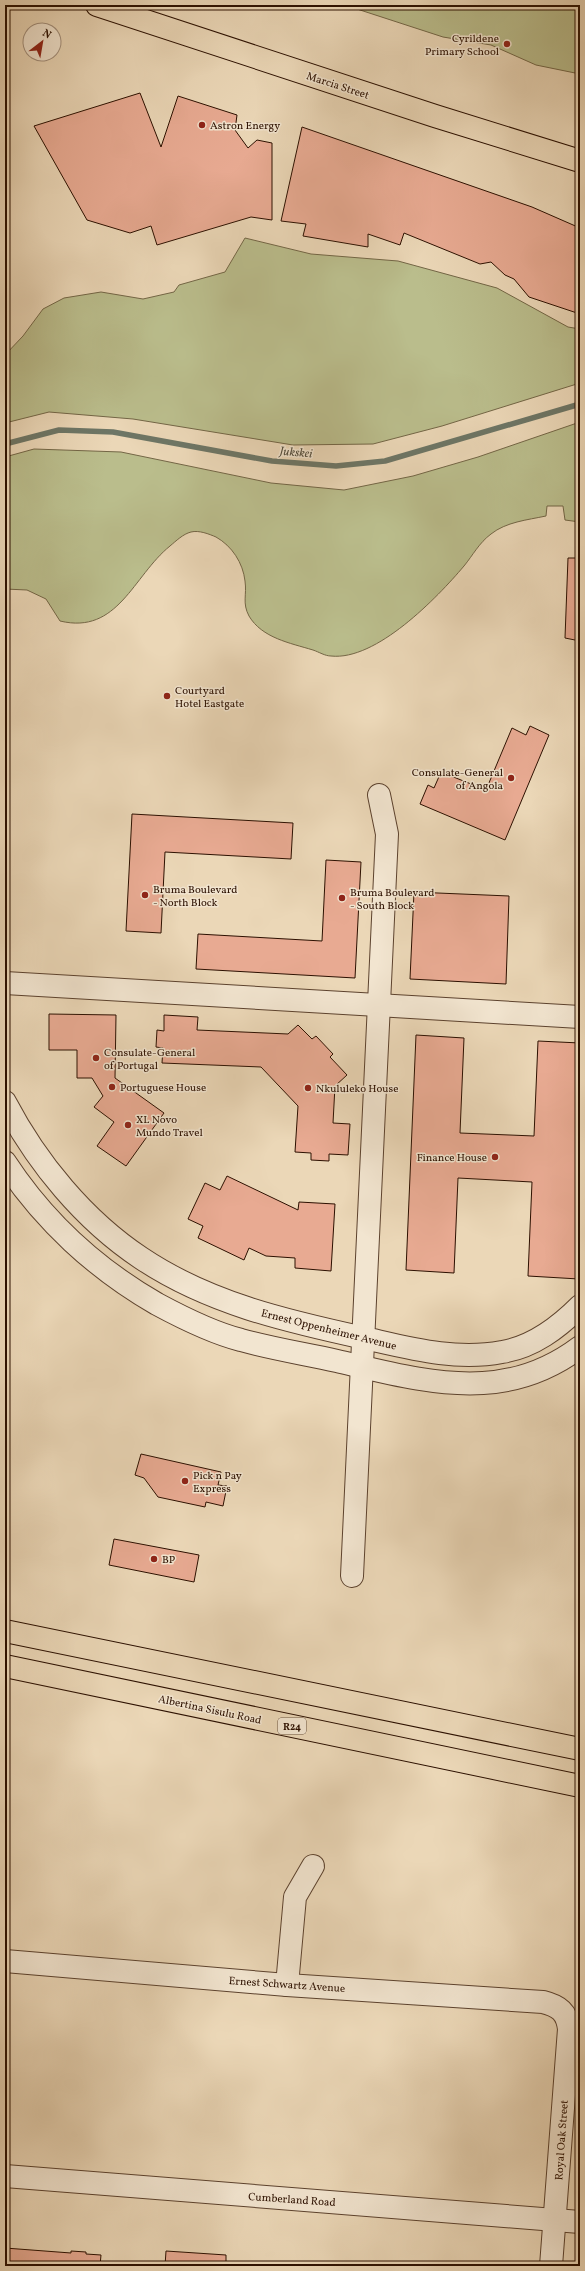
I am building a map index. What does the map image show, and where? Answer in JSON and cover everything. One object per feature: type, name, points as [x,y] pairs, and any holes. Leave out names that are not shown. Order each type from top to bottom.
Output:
[{"type":"main road","name":"Marcia Street","points":[[97,5],[436,116],[580,161]]},
{"type":"main road","points":[[5,1631],[580,1749]]},
{"type":"main road","name":"Albertina Sisulu Road","points":[[5,1666],[580,1786]]},
{"type":"street","points":[[352,1576],[387,834],[379,795]]},
{"type":"street","points":[[5,983],[580,1017]]},
{"type":"street","name":"Ernest Oppenheimer Avenue","points":[[5,1102],[20,1131],[63,1188],[100,1226],[141,1258],[179,1280],[220,1299],[317,1328],[432,1353],[466,1355],[503,1352],[525,1346],[548,1334],[580,1306]]},
{"type":"street","points":[[5,1162],[41,1210],[61,1232],[121,1281],[157,1304],[206,1327],[240,1340],[361,1367],[462,1384],[484,1383],[524,1376],[552,1364],[580,1347]]},
{"type":"street","points":[[312,1355],[317,1328]]},
{"type":"street","points":[[287,1985],[295,1897],[313,1866]]},
{"type":"street","name":"Ernest Schwartz Avenue","points":[[5,1961],[287,1985],[543,2002],[557,2006],[565,2014]]},
{"type":"street","name":"Royal Oak Street","points":[[551,2266],[556,2220],[569,2029],[565,2014]]},
{"type":"street","name":"Cumberland Road","points":[[5,2176],[580,2222]]},
{"type":"green space","name":"Cyrildene Primary School","points":[[358,5],[580,5],[580,74],[536,65],[491,45],[443,37],[357,9]]},
{"type":"green space","points":[[245,238],[311,254],[398,261],[497,288],[568,327],[580,329],[580,383],[442,426],[373,444],[293,445],[133,419],[49,412],[5,423],[5,355],[23,336],[43,309],[64,298],[101,292],[143,299],[174,292],[179,285],[225,272]]},
{"type":"green space","points":[[580,422],[580,522],[565,520],[563,506],[547,506],[546,516],[517,522],[497,530],[483,541],[464,566],[422,610],[386,638],[367,649],[349,655],[326,655],[277,639],[261,630],[249,616],[247,611],[245,603],[244,574],[236,556],[222,541],[216,537],[201,532],[188,533],[182,536],[157,558],[123,600],[111,611],[96,619],[80,623],[60,621],[46,599],[27,590],[5,589],[5,457],[34,449],[121,452],[271,483],[344,490],[413,476],[478,457]]},
{"type":"building","points":[[140,93],[161,147],[178,96],[237,115],[235,130],[248,148],[257,140],[272,143],[272,220],[251,217],[157,245],[151,226],[130,233],[87,220],[34,126]]},
{"type":"building","points":[[302,127],[532,207],[580,228],[580,314],[529,297],[514,279],[505,275],[491,262],[480,264],[404,233],[400,245],[368,234],[368,247],[303,236],[306,224],[281,221]]},
{"type":"building","points":[[568,558],[580,558],[580,641],[565,638]]},
{"type":"building","name":"Consulate-General of Angola","points":[[530,726],[549,735],[505,840],[420,804],[428,785],[434,788],[441,772],[486,790],[512,728],[526,735]]},
{"type":"building","name":"Bruma Boulevard - North Block","points":[[132,814],[293,823],[291,859],[165,852],[161,933],[126,931]]},
{"type":"building","name":"Bruma Boulevard - South Block","points":[[326,860],[361,862],[355,978],[196,969],[198,934],[322,941]]},
{"type":"building","points":[[414,892],[509,896],[506,984],[410,979]]},
{"type":"building","name":"Portuguese House","points":[[49,1014],[116,1015],[115,1078],[164,1113],[126,1166],[97,1146],[114,1122],[94,1107],[103,1096],[92,1078],[77,1078],[77,1050],[49,1050]]},
{"type":"building","name":"Nkululeko House","points":[[164,1015],[198,1017],[197,1030],[288,1034],[298,1025],[312,1039],[316,1036],[333,1054],[330,1057],[347,1075],[335,1086],[333,1123],[350,1124],[348,1155],[329,1154],[329,1161],[311,1160],[311,1153],[295,1152],[298,1106],[261,1067],[162,1063],[163,1048],[156,1047],[157,1030],[164,1031]]},
{"type":"building","name":"Finance House","points":[[416,1035],[464,1038],[460,1133],[534,1136],[538,1041],[580,1043],[579,1279],[528,1276],[532,1182],[458,1178],[454,1273],[406,1270]]},
{"type":"building","points":[[227,1176],[298,1210],[299,1202],[335,1204],[331,1271],[295,1268],[295,1258],[266,1256],[249,1248],[244,1260],[198,1238],[203,1226],[188,1219],[205,1183],[220,1190]]},
{"type":"building","name":"Pick n Pay Express","points":[[141,1454],[221,1472],[218,1485],[227,1486],[223,1506],[206,1502],[205,1507],[158,1497],[144,1478],[135,1475]]},
{"type":"building","points":[[114,1539],[199,1555],[194,1582],[109,1565]]},
{"type":"building","points":[[5,2248],[71,2253],[71,2251],[86,2252],[86,2254],[101,2255],[100,2266],[18,2266],[18,2264],[5,2263]]},
{"type":"building","points":[[166,2251],[226,2255],[226,2266],[165,2266]]},
{"type":"waterway","name":"Jukskei","points":[[5,444],[59,430],[113,432],[272,461],[336,466],[385,461],[580,404]]},
{"type":"place","name":"Cyrildene Primary School","points":[[507,44]]},
{"type":"place","name":"Astron Energy","points":[[202,125]]},
{"type":"place","name":"Courtyard Hotel Eastgate","points":[[167,696]]},
{"type":"place","name":"Consulate-General of Angola","points":[[511,778]]},
{"type":"place","name":"Bruma Boulevard - North Block","points":[[145,895]]},
{"type":"place","name":"Bruma Boulevard - South Block","points":[[342,898]]},
{"type":"place","name":"Consulate-General of Portugal","points":[[96,1058]]},
{"type":"place","name":"Portuguese House","points":[[112,1087]]},
{"type":"place","name":"Nkululeko House","points":[[308,1088]]},
{"type":"place","name":"XL Novo Mundo Travel","points":[[128,1125]]},
{"type":"place","name":"Finance House","points":[[495,1157]]},
{"type":"place","name":"Pick n Pay Express","points":[[185,1481]]},
{"type":"place","name":"BP","points":[[154,1559]]}]
